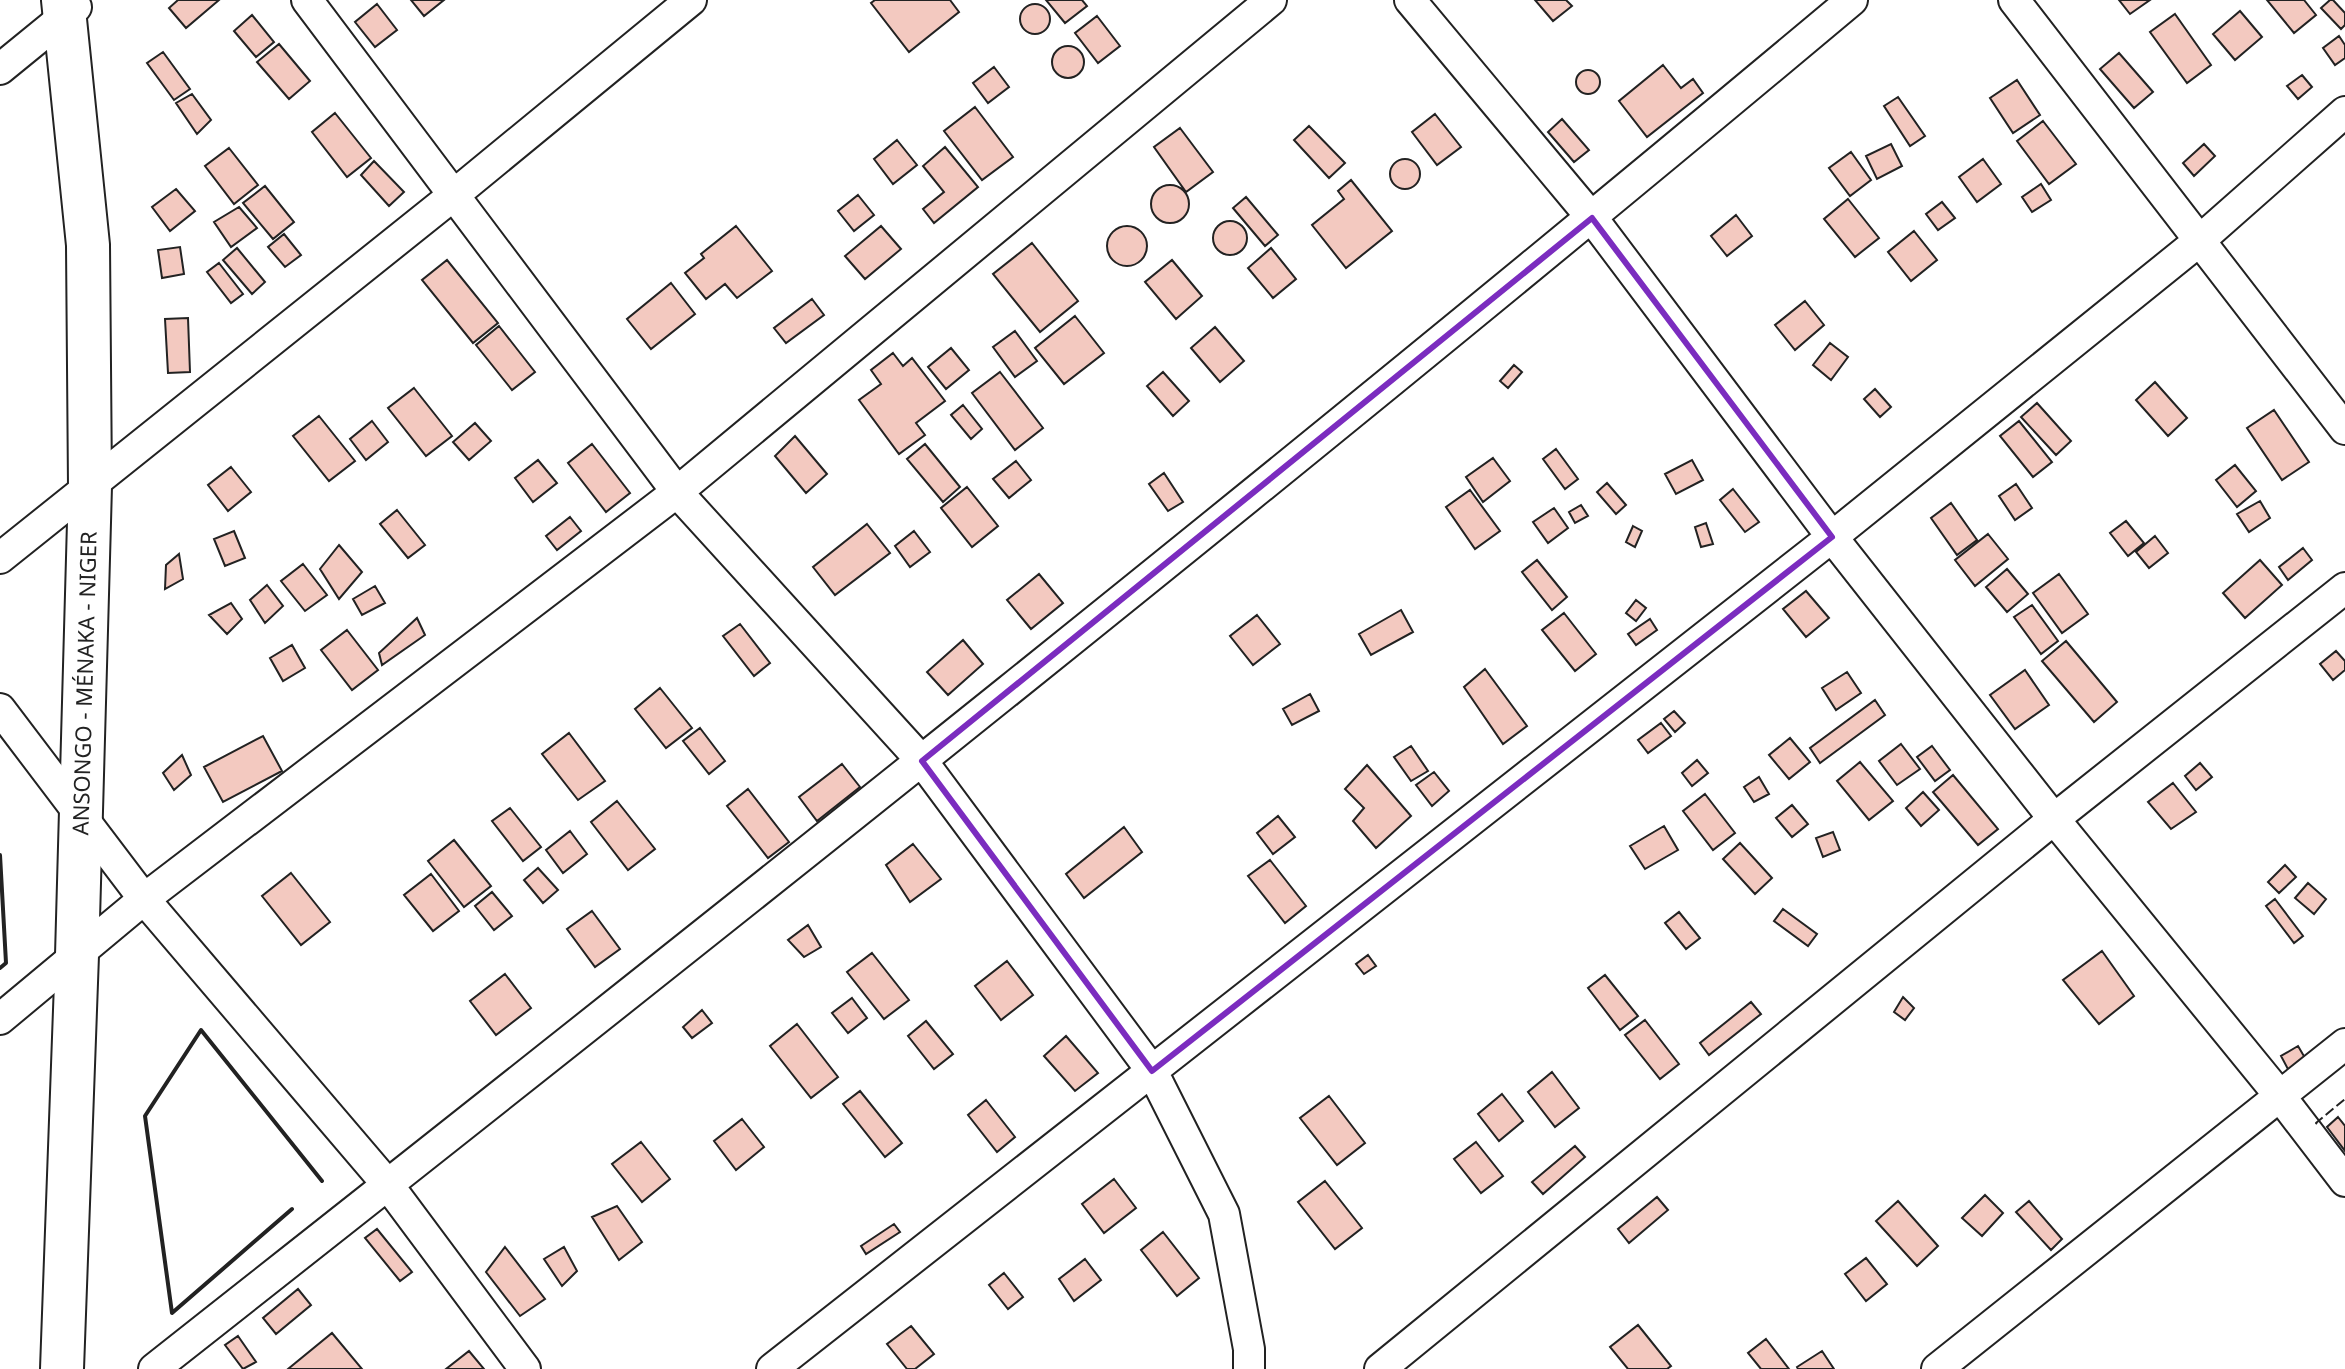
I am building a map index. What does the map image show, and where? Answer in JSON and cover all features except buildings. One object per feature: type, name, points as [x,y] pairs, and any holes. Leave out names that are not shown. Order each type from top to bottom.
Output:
[{"type":"main road","name":"ANSONGO - MÉNAKA - NIGER","points":[[62,1369],[90,486],[88,245],[71,5]]},
{"type":"street","points":[[307,0],[677,492],[922,761],[1152,1071],[1224,1214],[1249,1349],[1249,1369]]},
{"type":"street","points":[[0,558],[455,194],[691,0]]},
{"type":"street","points":[[0,1019],[144,899],[677,492],[1271,0]]},
{"type":"street","points":[[1410,0],[1592,218],[1832,537],[2345,1181]]},
{"type":"street","points":[[154,1369],[922,761],[1592,218],[1852,0]]},
{"type":"street","points":[[2014,0],[2345,429]]},
{"type":"street","points":[[0,69],[71,5]]},
{"type":"street","points":[[772,1369],[1832,537],[2199,241],[2345,112]]},
{"type":"street","points":[[1380,1369],[2054,819],[2345,588]]},
{"type":"street","points":[[0,709],[144,899],[388,1185],[525,1369]]},
{"type":"street","points":[[1937,1369],[2345,1044]]},
{"type":"highlighted area","points":[[1592,218],[1832,537],[1152,1071],[922,761]]},
{"type":"fence","points":[[2317,1124],[2345,1099]]},
{"type":"wall","points":[[0,855],[6,963],[0,968]]},
{"type":"wall","points":[[292,1209],[172,1313],[145,1116],[201,1030],[322,1181]]}]
